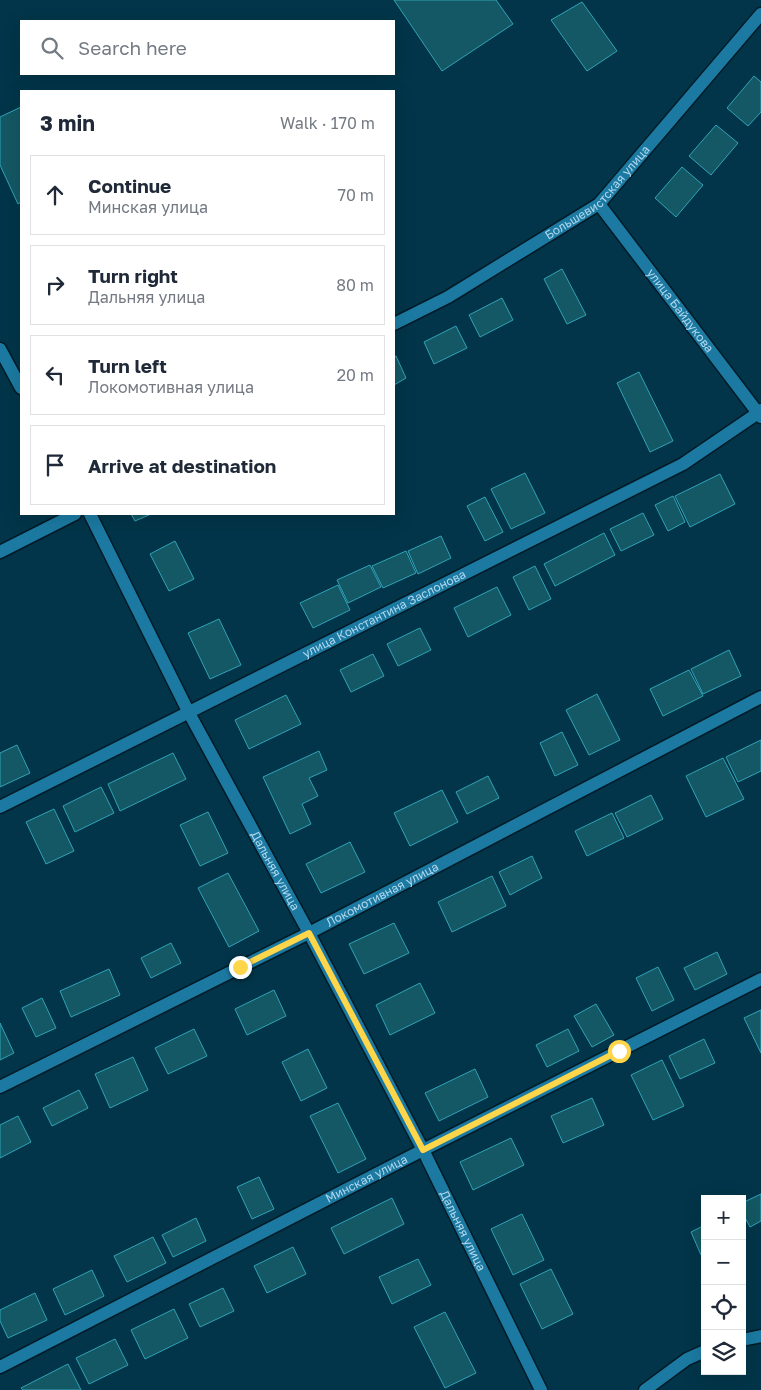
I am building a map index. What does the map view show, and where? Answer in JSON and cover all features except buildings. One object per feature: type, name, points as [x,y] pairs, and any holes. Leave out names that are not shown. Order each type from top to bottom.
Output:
[{"type":"street","name":"Большевистская улица","points":[[395,324],[448,297],[599,204],[761,14]]},
{"type":"street","name":"улица Байдукова","points":[[599,204],[760,413]]},
{"type":"street","points":[[0,349],[20,386]]},
{"type":"street","name":"улица Константина Заслонова","points":[[0,807],[683,464],[760,413]]},
{"type":"street","points":[[0,552],[73,515]]},
{"type":"street","name":"Дальняя улица","points":[[90,515],[189,713],[309,933],[423,1150],[541,1390]]},
{"type":"street","name":"Локомотивная улица","points":[[0,1087],[309,933],[761,697]]},
{"type":"street","name":"Минская улица","points":[[0,1367],[761,979]]},
{"type":"street","points":[[746,1339],[761,1336]]},
{"type":"street","points":[[645,1390],[687,1359],[701,1353]]},
{"type":"route","points":[[240,967],[309,933],[423,1150],[619,1051]]}]
